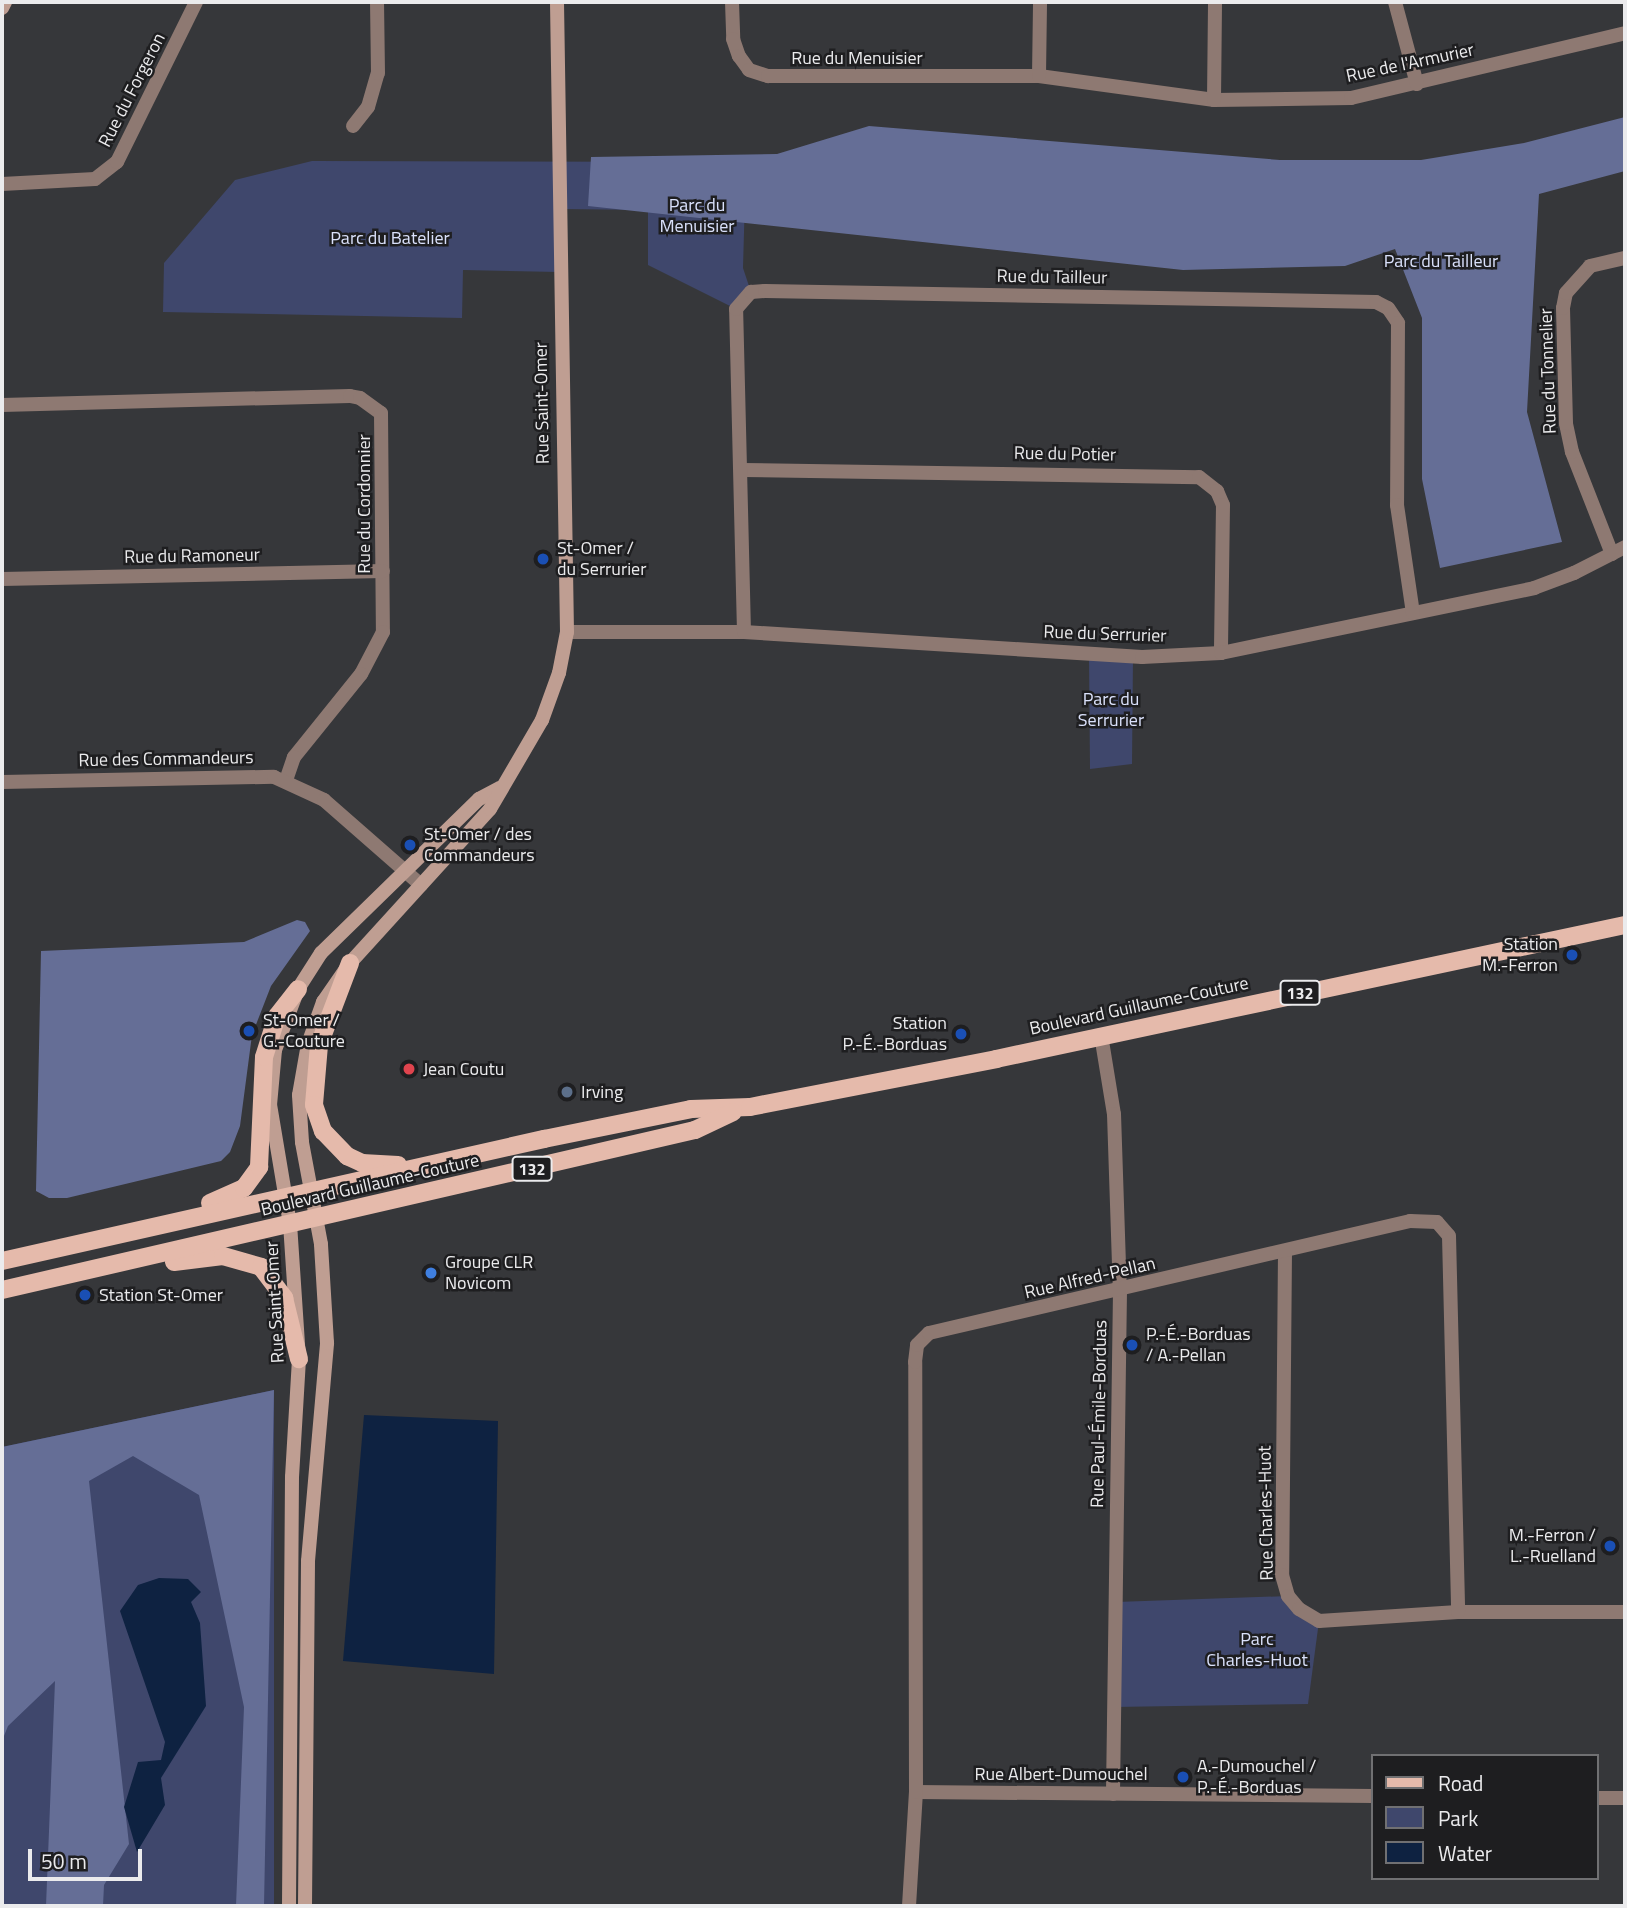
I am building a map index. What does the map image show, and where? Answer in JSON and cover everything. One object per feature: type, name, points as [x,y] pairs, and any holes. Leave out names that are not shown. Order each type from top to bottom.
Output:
[{"type":"main road","name":"Boulevard Guillaume-Couture","points":[[2,1261],[129,1231],[691,1110],[743,1108],[1625,925]]},
{"type":"main road","points":[[349,963],[325,1022],[315,1068],[314,1105],[323,1131],[347,1156],[362,1163],[389,1166],[450,1161]]},
{"type":"main road","points":[[129,1231],[158,1217],[230,1197],[256,1174],[262,1156],[259,1106],[264,1057],[277,1016],[298,989]]},
{"type":"main road","name":"Boulevard Guillaume-Couture","points":[[2,1290],[695,1130],[743,1108]]},
{"type":"main road","points":[[136,1260],[167,1263],[223,1256],[261,1267],[284,1298],[299,1359]]},
{"type":"street","points":[[2,8],[5,2]]},
{"type":"street","name":"Rue du Forgeron","points":[[2,184],[95,179],[117,162],[196,2]]},
{"type":"street","points":[[353,126],[368,107],[378,73],[376,2]]},
{"type":"street","name":"Rue Saint-Omer","points":[[305,1906],[308,1561],[327,1343],[317,1218],[310,1192],[300,1123],[302,1075],[318,1012],[349,963],[490,809],[542,720],[567,632],[557,2]]},
{"type":"street","name":"Rue du Menuisier","points":[[732,2],[733,39],[739,56],[748,71],[768,76],[1039,76],[1214,100]]},
{"type":"street","points":[[1039,76],[1040,2]]},
{"type":"street","points":[[1214,100],[1216,2]]},
{"type":"street","points":[[1395,2],[1417,84]]},
{"type":"street","name":"Rue de l'Armurier","points":[[1214,100],[1351,98],[1625,33]]},
{"type":"street","name":"Rue du Tonnelier","points":[[1619,550],[1572,452],[1566,423],[1563,308],[1566,293],[1590,266],[1625,258]]},
{"type":"street","name":"Rue du Tailleur","points":[[744,632],[743,470],[736,309],[751,292],[1376,302],[1388,308],[1398,323],[1397,505],[1413,613]]},
{"type":"street","name":"Rue du Cordonnier","points":[[2,405],[360,398],[381,413],[384,427],[383,632],[374,654],[294,757],[286,780]]},
{"type":"street","name":"Rue du Potier","points":[[743,470],[1199,477],[1217,491],[1223,505],[1222,653]]},
{"type":"street","name":"Rue du Serrurier","points":[[567,632],[744,632],[1142,657],[1222,653],[1534,588],[1619,550]]},
{"type":"street","name":"Rue du Ramoneur","points":[[2,579],[383,571]]},
{"type":"street","name":"Rue des Commandeurs","points":[[2,782],[255,775],[286,780],[324,800],[421,885]]},
{"type":"street","name":"Rue Saint-Omer","points":[[289,1906],[292,1477],[299,1359],[290,1224],[271,1123],[271,1080],[275,1050],[298,989],[321,953],[404,869],[479,799],[500,788]]},
{"type":"street","name":"Rue Paul-Émile-Borduas","points":[[1101,1035],[1114,1114],[1121,1291],[1113,1794]]},
{"type":"street","name":"Rue Alfred-Pellan","points":[[909,1906],[916,1792],[917,1345],[929,1333],[1121,1291],[1410,1221],[1437,1222],[1449,1236],[1458,1612]]},
{"type":"street","name":"Rue Charles-Huot","points":[[1285,1251],[1282,1575],[1288,1596],[1299,1609],[1319,1621],[1458,1612],[1625,1612]]},
{"type":"street","name":"Rue Albert-Dumouchel","points":[[916,1792],[1372,1796]]},
{"type":"street","points":[[1599,1798],[1625,1798]]},
{"type":"green space","points":[[1625,117],[1625,171],[1539,194],[1527,412],[1562,542],[1440,568],[1422,479],[1422,318],[1395,249],[1345,266],[1183,270],[588,206],[591,157],[777,154],[869,126],[1280,160],[1421,160],[1524,143]]},
{"type":"green space","name":"Parc du Batelier","points":[[312,161],[746,162],[743,268],[751,292],[736,309],[648,265],[648,210],[559,209],[559,272],[463,270],[462,318],[163,312],[164,263],[235,180]]},
{"type":"green space","name":"Parc du Serrurier","points":[[1089,654],[1133,656],[1132,764],[1090,769]]},
{"type":"green space","points":[[297,920],[305,922],[310,931],[271,986],[252,1035],[240,1126],[230,1152],[221,1161],[67,1198],[49,1198],[36,1191],[41,951],[244,942]]},
{"type":"green space","points":[[274,1390],[274,1906],[2,1906],[2,1447]]},
{"type":"green space","points":[[274,1390],[264,1906],[236,1906],[244,1707],[199,1495],[133,1456],[89,1481],[129,1844],[104,1885],[103,1906],[46,1906],[55,1681],[8,1726],[2,1741],[2,1447]]},
{"type":"green space","name":"Parc Charles-Huot","points":[[1288,1596],[1319,1621],[1308,1704],[1114,1707],[1116,1602]]},
{"type":"water","points":[[364,1415],[498,1421],[494,1674],[343,1661]]},
{"type":"water","points":[[159,1578],[188,1579],[201,1592],[191,1602],[200,1623],[206,1706],[161,1778],[165,1805],[137,1852],[124,1807],[138,1762],[161,1760],[165,1742],[120,1611],[138,1585]]},
{"type":"place","name":"St-Omer / du Serrurier","points":[[543,559]]},
{"type":"place","name":"St-Omer / des Commandeurs","points":[[410,845]]},
{"type":"place","name":"Station M.-Ferron","points":[[1572,955]]},
{"type":"place","name":"St-Omer / G.-Couture","points":[[249,1031]]},
{"type":"place","name":"Station P.-É.-Borduas","points":[[961,1034]]},
{"type":"place","name":"Jean Coutu","points":[[409,1069]]},
{"type":"place","name":"Irving","points":[[567,1092]]},
{"type":"place","name":"Groupe CLR Novicom","points":[[431,1273]]},
{"type":"place","name":"Station St-Omer","points":[[85,1295]]},
{"type":"place","name":"P.-É.-Borduas / A.-Pellan","points":[[1132,1345]]},
{"type":"place","name":"M.-Ferron / L.-Ruelland","points":[[1610,1546]]},
{"type":"place","name":"A.-Dumouchel / P.-É.-Borduas","points":[[1183,1777]]},
{"type":"park label","name":"Parc du Menuisier","points":[[697,216]]},
{"type":"park label","name":"Parc du Tailleur","points":[[1441,261]]}]
